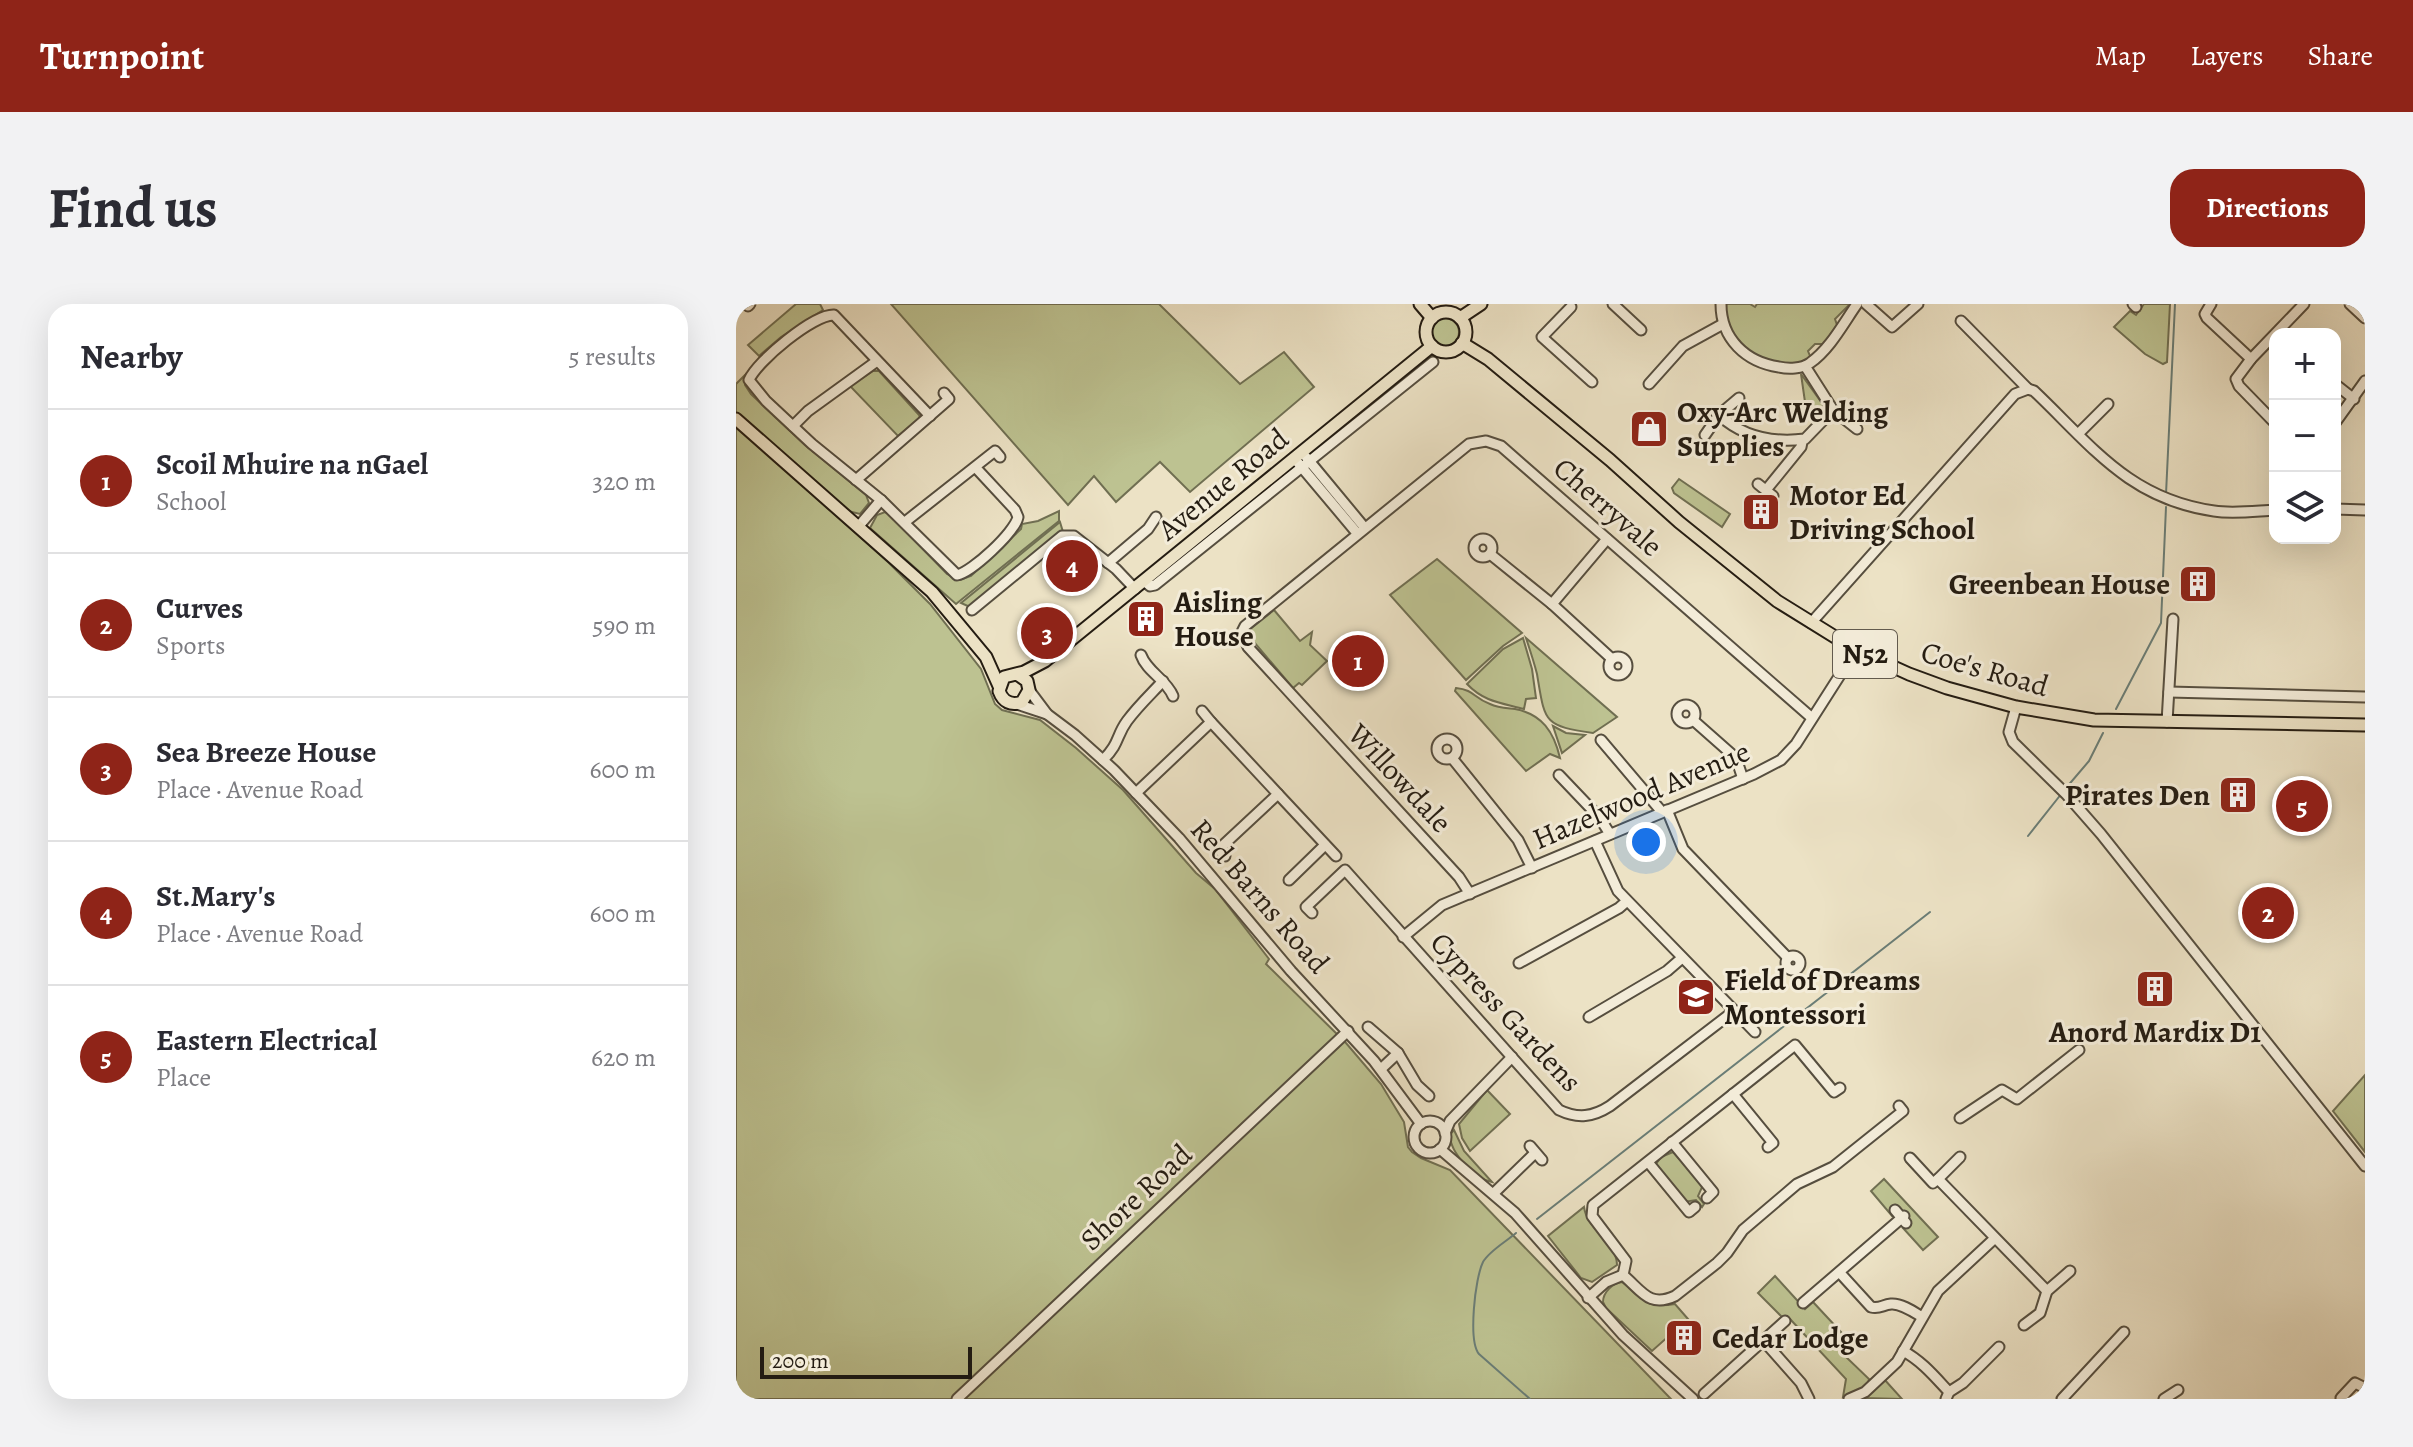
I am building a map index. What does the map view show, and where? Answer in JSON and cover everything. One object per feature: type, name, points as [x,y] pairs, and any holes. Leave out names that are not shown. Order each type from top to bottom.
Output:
[{"type":"main road","points":[[1420,304],[1432,318]]},
{"type":"main road","points":[[1460,318],[1481,304]]},
{"type":"main road","points":[[1449,312],[1460,318],[1466,333],[1462,343],[1448,351],[1432,346],[1426,329],[1432,318],[1449,312]]},
{"type":"main road","name":"Coe's Road","points":[[1462,343],[1488,359],[1754,583],[1856,650],[1947,688],[2016,707],[2094,720],[2365,725]]},
{"type":"main road","name":"Avenue Road","points":[[1014,674],[1045,661],[1301,460],[1432,346]]},
{"type":"main road","points":[[736,419],[932,592],[986,657],[1004,700],[1017,704],[1026,698],[1028,687],[1014,674],[986,657]]},
{"type":"main road","name":"Avenue Road","points":[[1028,687],[1045,661]]},
{"type":"main road","points":[[999,686],[1004,677],[1014,674]]},
{"type":"street","points":[[1613,304],[1641,330]]},
{"type":"street","points":[[1721,304],[1723,324],[1733,343],[1750,358],[1785,368],[1805,366],[1827,346],[1857,304]]},
{"type":"street","points":[[1866,304],[1892,327],[1918,304]]},
{"type":"street","points":[[2211,304],[2205,314],[2207,318],[2251,359]]},
{"type":"street","points":[[2283,328],[2304,304]]},
{"type":"street","points":[[2350,304],[2365,318]]},
{"type":"street","points":[[1570,305],[1542,337],[1592,382]]},
{"type":"street","points":[[930,416],[840,320],[829,314],[776,349],[753,371],[749,380],[752,387],[793,426],[881,500],[957,575],[968,571],[1010,532],[1018,517],[976,468]]},
{"type":"street","points":[[1961,321],[2028,389],[2034,391],[2139,487],[2168,501],[2216,511],[2269,510]]},
{"type":"street","points":[[1649,384],[1683,346],[1723,324]]},
{"type":"street","points":[[2269,342],[2238,373],[2236,379],[2269,417]]},
{"type":"street","points":[[793,426],[808,411],[877,361]]},
{"type":"street","points":[[1360,530],[1301,460],[1433,362]]},
{"type":"street","points":[[1805,366],[1833,410],[1857,428]]},
{"type":"street","points":[[2341,415],[2365,381]]},
{"type":"street","points":[[1811,623],[2015,394],[2028,389]]},
{"type":"street","points":[[2341,389],[2354,399]]},
{"type":"street","points":[[856,480],[949,399],[944,393]]},
{"type":"street","points":[[1705,435],[1719,415],[1739,398]]},
{"type":"street","points":[[2078,434],[2108,404]]},
{"type":"street","points":[[1719,415],[1739,431],[1763,438],[1799,440],[1810,437],[1833,410]]},
{"type":"street","points":[[1765,490],[1801,447],[1799,440]]},
{"type":"street","name":"Cherryvale","points":[[1360,530],[1469,444],[1486,441],[1501,446],[1812,718]]},
{"type":"street","points":[[905,522],[995,451],[1000,457]]},
{"type":"street","points":[[858,527],[881,500]]},
{"type":"street","points":[[2341,509],[2365,510]]},
{"type":"street","points":[[1108,563],[1148,529],[1156,517]]},
{"type":"street","name":"Willowdale","points":[[1360,530],[1245,626],[1243,639],[1459,877],[1470,894]]},
{"type":"street","points":[[972,610],[1062,536],[1074,536],[1139,585]]},
{"type":"street","points":[[1552,604],[1607,539]]},
{"type":"street","points":[[1490,554],[1552,604],[1612,659]]},
{"type":"street","points":[[2167,722],[2173,619]]},
{"type":"street","name":"Hazelwood Avenue","points":[[1403,937],[1442,905],[1768,768],[1790,752],[1856,650]]},
{"type":"street","points":[[1141,655],[1147,667],[1163,681],[1173,696]]},
{"type":"street","points":[[1103,760],[1119,742],[1126,721],[1163,681]]},
{"type":"street","name":"Red Barns Road","points":[[1028,687],[1047,714],[1103,760],[1208,870],[1291,971],[1381,1069],[1421,1124]]},
{"type":"street","points":[[2169,692],[2365,697]]},
{"type":"street","name":"Red Barns Road","points":[[1017,704],[1047,714]]},
{"type":"street","points":[[2016,707],[2009,732],[2013,742],[2063,791],[2365,1166]]},
{"type":"street","points":[[1202,711],[1336,856]]},
{"type":"street","points":[[1693,720],[1736,758],[1743,779]]},
{"type":"street","points":[[1136,793],[1211,722]]},
{"type":"street","points":[[1601,740],[1664,811],[1683,849],[1788,958]]},
{"type":"street","points":[[1452,758],[1518,840],[1532,868]]},
{"type":"street","points":[[1559,775],[1599,817],[1610,834]]},
{"type":"street","points":[[1219,849],[1278,794]]},
{"type":"street","points":[[1595,841],[1608,874],[1627,901],[1756,1032]]},
{"type":"street","points":[[1289,880],[1325,845]]},
{"type":"street","name":"Cypress Gardens","points":[[1312,913],[1306,907],[1310,900],[1345,870],[1559,1110],[1569,1114],[1589,1116],[1610,1106],[1734,1011]]},
{"type":"street","points":[[1520,963],[1627,901]]},
{"type":"street","points":[[1589,1017],[1667,971],[1682,958]]},
{"type":"street","points":[[1368,1027],[1398,1053],[1417,1085],[1430,1095]]},
{"type":"street","name":"Shore Road","points":[[957,1399],[1348,1031]]},
{"type":"street","points":[[1623,1275],[1626,1261],[1592,1216],[1591,1210],[1795,1045],[1834,1092],[1840,1088]]},
{"type":"street","points":[[1960,1118],[2002,1090],[2017,1099],[2079,1050]]},
{"type":"street","points":[[1381,1069],[1398,1053]]},
{"type":"street","points":[[1450,1121],[1421,1124],[1415,1132],[1418,1147],[1426,1152],[1440,1149],[1446,1141],[1445,1133],[1450,1121],[1512,1057]]},
{"type":"street","points":[[1733,1094],[1773,1143],[1768,1147]]},
{"type":"street","points":[[1623,1275],[1650,1299],[1666,1300],[1675,1296],[1727,1253],[1743,1230],[1757,1217],[1805,1178],[1833,1167],[1903,1111],[1899,1106]]},
{"type":"street","points":[[1437,1123],[1445,1133]]},
{"type":"street","points":[[1672,1142],[1713,1192],[1707,1198]]},
{"type":"street","points":[[1440,1149],[1494,1193],[1623,1335],[1693,1399]]},
{"type":"street","points":[[1494,1193],[1536,1153]]},
{"type":"street","points":[[1910,1158],[1933,1183],[1960,1157]]},
{"type":"street","points":[[1648,1162],[1689,1212],[1695,1207]]},
{"type":"street","points":[[1938,1179],[2047,1291]]},
{"type":"street","points":[[1803,1303],[1902,1217]]},
{"type":"street","points":[[1849,1399],[1865,1392],[1897,1362],[1938,1291],[1994,1239]]},
{"type":"street","points":[[2024,1325],[2044,1307],[2047,1291],[2070,1271]]},
{"type":"street","points":[[1840,1273],[1871,1307],[1877,1309],[1900,1305],[1922,1317]]},
{"type":"street","points":[[1588,1298],[1606,1282],[1623,1275]]},
{"type":"street","points":[[1704,1394],[1785,1321]]},
{"type":"street","points":[[2062,1399],[2124,1332]]},
{"type":"street","points":[[1763,1340],[1801,1383],[1809,1399]]},
{"type":"street","points":[[1903,1351],[1921,1363],[1948,1396],[1999,1347]]},
{"type":"street","points":[[2341,1398],[2355,1383],[2365,1388]]},
{"type":"street","points":[[2164,1399],[2178,1390]]},
{"type":"green space","points":[[796,304],[820,304],[823,310],[781,337],[759,356],[748,345]]},
{"type":"green space","points":[[891,304],[1159,304],[1240,384],[1284,352],[1314,387],[1190,492],[1160,462],[1116,502],[1094,476],[1068,505]]},
{"type":"green space","points":[[1723,304],[1750,304],[1755,307],[1757,304],[1850,304],[1835,319],[1837,325],[1824,344],[1815,344],[1808,351],[1808,361],[1795,366],[1754,358],[1733,339]]},
{"type":"green space","points":[[2144,304],[2170,304],[2167,362],[2163,364],[2145,354],[2114,327],[2130,311],[2136,315]]},
{"type":"green space","points":[[1445,318],[1455,322],[1459,332],[1455,342],[1445,346],[1435,342],[1431,332],[1435,322]]},
{"type":"green space","points":[[873,371],[879,371],[920,416],[898,436],[850,386]]},
{"type":"green space","points":[[1801,374],[1824,406],[1821,415],[1805,402]]},
{"type":"green space","points":[[745,375],[745,385],[751,394],[805,445],[866,495],[869,503],[860,514],[848,511],[736,412],[736,384]]},
{"type":"green space","points":[[736,426],[888,562],[930,604],[981,669],[995,704],[1002,710],[1040,720],[1123,790],[1196,873],[1215,889],[1269,959],[1266,964],[1346,1043],[1381,1084],[1404,1122],[1408,1147],[1412,1152],[1450,1170],[1671,1399],[736,1399]]},
{"type":"green space","points":[[1679,479],[1730,514],[1722,527],[1674,493],[1672,488]]},
{"type":"green space","points":[[1059,511],[1059,521],[956,604],[870,528],[877,515],[889,514],[947,574],[960,580],[971,576],[1021,529],[1022,524],[1038,521]]},
{"type":"green space","points":[[1060,522],[1063,532],[970,607],[961,603]]},
{"type":"green space","points":[[1437,559],[1522,633],[1466,680],[1390,595]]},
{"type":"green space","points":[[1274,610],[1300,641],[1312,632],[1310,645],[1327,661],[1302,685],[1299,683],[1293,688],[1248,635],[1249,630]]},
{"type":"green space","points":[[1523,638],[1536,698],[1526,699],[1524,709],[1487,698],[1467,684],[1503,649]]},
{"type":"green space","points":[[1526,638],[1617,717],[1593,733],[1564,728],[1549,719]]},
{"type":"green space","points":[[1456,688],[1467,690],[1484,702],[1533,715],[1550,732],[1560,758],[1550,754],[1526,771],[1455,691]]},
{"type":"green space","points":[[1553,726],[1566,733],[1585,735],[1562,753]]},
{"type":"green space","points":[[2365,1075],[2365,1152],[2333,1111]]},
{"type":"green space","points":[[1487,1090],[1510,1114],[1470,1151],[1462,1138],[1459,1124]]},
{"type":"green space","points":[[1454,1130],[1464,1151],[1492,1182],[1478,1176],[1459,1157],[1451,1142],[1450,1135]]},
{"type":"green space","points":[[1673,1152],[1703,1185],[1698,1196],[1704,1204],[1702,1207],[1696,1200],[1684,1202],[1659,1170],[1656,1164],[1661,1157]]},
{"type":"green space","points":[[1884,1179],[1938,1237],[1923,1250],[1903,1228],[1909,1222],[1899,1211],[1892,1216],[1871,1191]]},
{"type":"green space","points":[[1584,1207],[1590,1223],[1612,1249],[1617,1265],[1592,1282],[1581,1278],[1548,1236]]},
{"type":"green space","points":[[1775,1276],[1805,1309],[1813,1302],[1854,1346],[1845,1356],[1869,1379],[1861,1391],[1843,1397],[1846,1379],[1790,1319],[1783,1318],[1758,1293]]},
{"type":"green space","points":[[1622,1282],[1650,1304],[1675,1304],[1688,1319],[1652,1351],[1603,1302],[1609,1289]]},
{"type":"green space","points":[[1884,1379],[1902,1399],[1862,1398]]},
{"type":"waterway","points":[[2166,494],[2175,304]]},
{"type":"waterway","points":[[2116,709],[2161,623],[2166,507]]},
{"type":"waterway","points":[[2066,788],[2089,761],[2103,733]]},
{"type":"waterway","points":[[2028,836],[2062,793]]},
{"type":"waterway","points":[[1537,1219],[1930,912]]},
{"type":"waterway","points":[[1516,1233],[1483,1262],[1475,1295],[1474,1336],[1479,1354],[1530,1399]]},
{"type":"place","name":"Oxy-Arc Welding Supplies","points":[[1649,429]]},
{"type":"place","name":"Motor Ed Driving School","points":[[1761,512]]},
{"type":"place","name":"St.Mary's","points":[[1072,566]]},
{"type":"place","name":"Greenbean House","points":[[2198,584]]},
{"type":"place","name":"Aisling House","points":[[1146,619]]},
{"type":"place","name":"Sea Breeze House","points":[[1047,633]]},
{"type":"place","name":"Scoil Mhuire na nGael","points":[[1358,661]]},
{"type":"place","name":"Pirates Den","points":[[2238,795]]},
{"type":"place","name":"Eastern Electrical","points":[[2302,806]]},
{"type":"place","name":"Curves","points":[[2268,913]]},
{"type":"place","name":"Anord Mardix D1","points":[[2155,989]]},
{"type":"place","name":"Field of Dreams Montessori","points":[[1696,997]]},
{"type":"place","name":"Cedar Lodge","points":[[1684,1338]]}]
